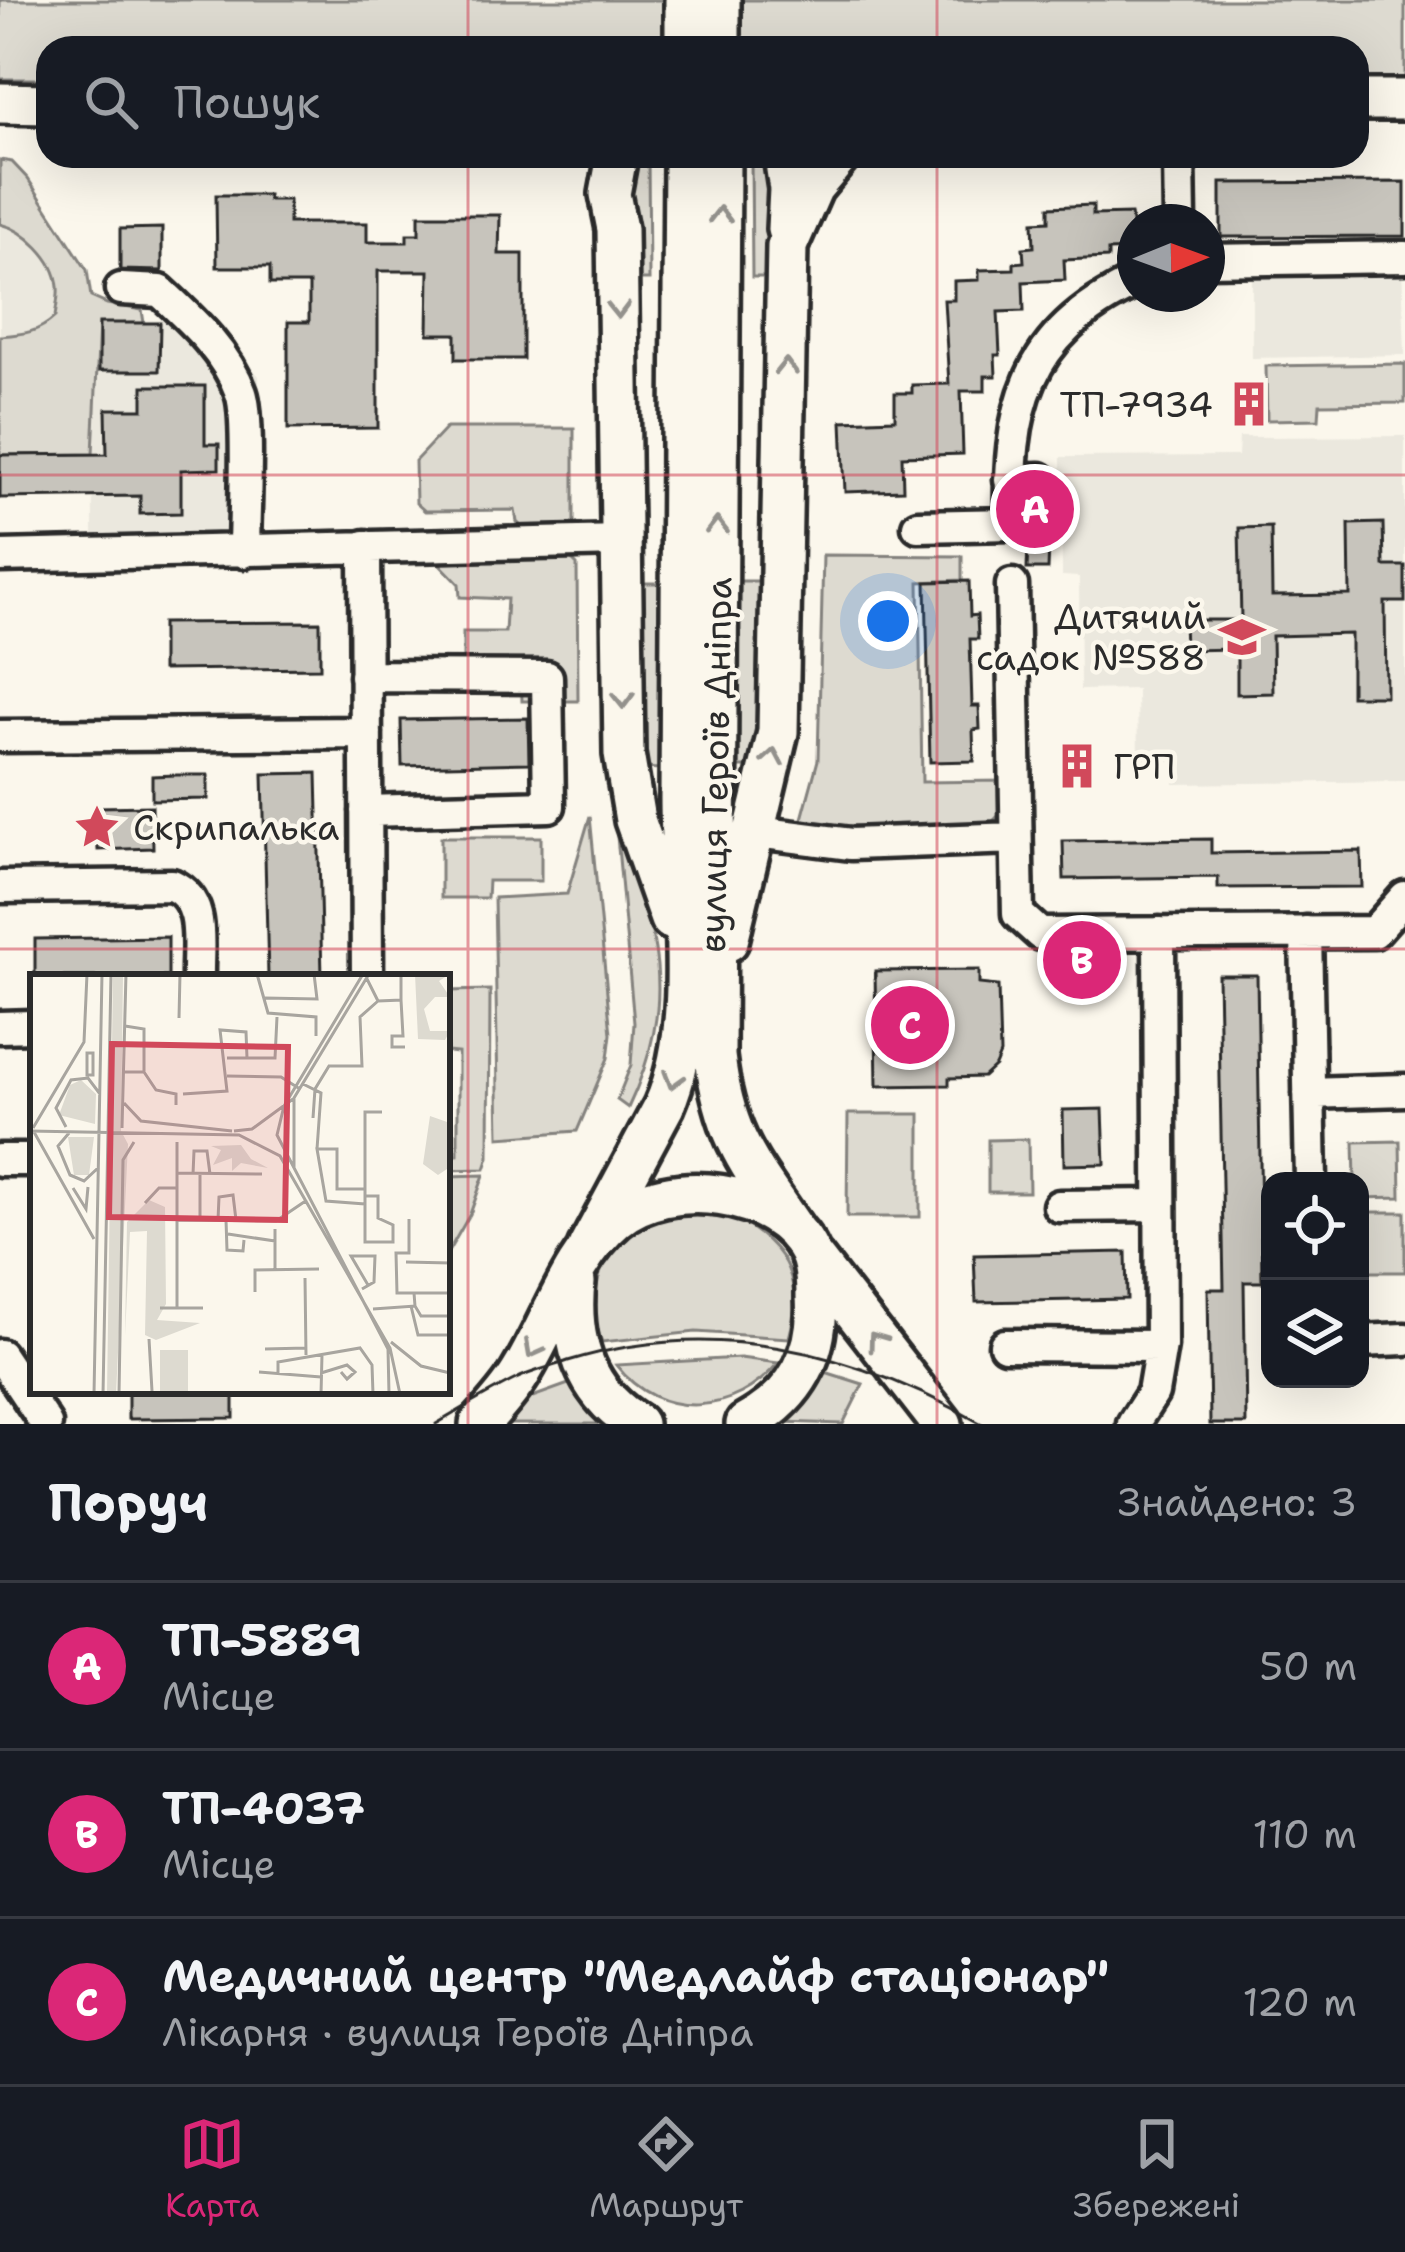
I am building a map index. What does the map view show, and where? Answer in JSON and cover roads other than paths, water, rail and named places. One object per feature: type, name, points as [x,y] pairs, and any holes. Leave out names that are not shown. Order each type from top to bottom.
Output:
[{"type":"main road","points":[[685,0],[685,36]]},
{"type":"main road","points":[[720,36],[721,0]]},
{"type":"main road","points":[[1369,100],[1405,100]]},
{"type":"main road","points":[[0,104],[36,104]]},
{"type":"main road","points":[[686,168],[702,275]]},
{"type":"main road","points":[[702,275],[718,168]]},
{"type":"main road","points":[[713,992],[757,832],[778,731],[786,168]]},
{"type":"main road","points":[[787,246],[813,187],[829,168]]},
{"type":"main road","name":"вулиця Героїв Дніпра","points":[[614,175],[627,785],[683,964]]},
{"type":"main road","name":"вулиця Героїв Дніпра","points":[[480,1424],[519,1377],[582,1259],[674,1082],[683,1042],[680,747],[702,275]]},
{"type":"main road","name":"вулиця Героїв Дніпра","points":[[702,275],[713,992],[715,1056],[725,1118],[734,1142],[804,1244],[942,1424]]},
{"type":"main road","points":[[637,1424],[601,1393],[580,1358],[572,1308],[582,1259],[616,1219],[636,1206],[681,1193],[708,1192],[742,1200],[768,1213],[804,1244],[818,1314],[808,1363],[792,1389],[746,1424]]},
{"type":"lane","points":[[1179,168],[1180,204]]},
{"type":"lane","points":[[1225,260],[1405,257]]},
{"type":"lane","points":[[121,290],[160,291],[199,328],[227,364],[243,397],[244,552]]},
{"type":"lane","points":[[918,526],[1010,524],[1025,479],[1017,408],[1039,363],[1071,319],[1117,292]]},
{"type":"lane","points":[[0,556],[621,541]]},
{"type":"lane","points":[[365,546],[367,974]]},
{"type":"lane","points":[[1012,585],[1018,914],[1032,929],[1040,934],[1373,932],[1405,897]]},
{"type":"lane","points":[[365,676],[547,676],[549,794],[549,806],[366,811]]},
{"type":"lane","points":[[0,736],[366,733]]},
{"type":"lane","points":[[757,832],[851,844],[1016,838]]},
{"type":"lane","points":[[0,886],[172,885],[182,889],[196,909],[198,974]]},
{"type":"lane","points":[[1306,932],[1311,1172]]},
{"type":"lane","points":[[1147,1419],[1161,1346],[1159,933]]},
{"type":"lane","points":[[0,1027],[30,1026]]},
{"type":"lane","points":[[1309,1093],[1405,1090]]},
{"type":"lane","points":[[1059,1205],[1160,1205]]},
{"type":"lane","points":[[1369,1341],[1405,1339]]},
{"type":"lane","points":[[1005,1345],[1161,1346]]},
{"type":"lane","points":[[0,1355],[46,1424]]},
{"type":"tram line","points":[[436,1424],[535,1371],[622,1348],[676,1342],[729,1342],[833,1360],[933,1398],[982,1424]]},
{"type":"place","name":"ТП-7934","points":[[1249,404]]},
{"type":"place","name":"ТП-5889","points":[[1035,509]]},
{"type":"place","name":"Дитячий садок №588","points":[[1242,637]]},
{"type":"place","name":"ГРП","points":[[1077,766]]},
{"type":"place","name":"Скрипалька","points":[[97,827]]},
{"type":"place","name":"ТП-4037","points":[[1082,960]]},
{"type":"place","name":"Медичний центр \"Медлайф стаціонар\"","points":[[910,1025]]}]
